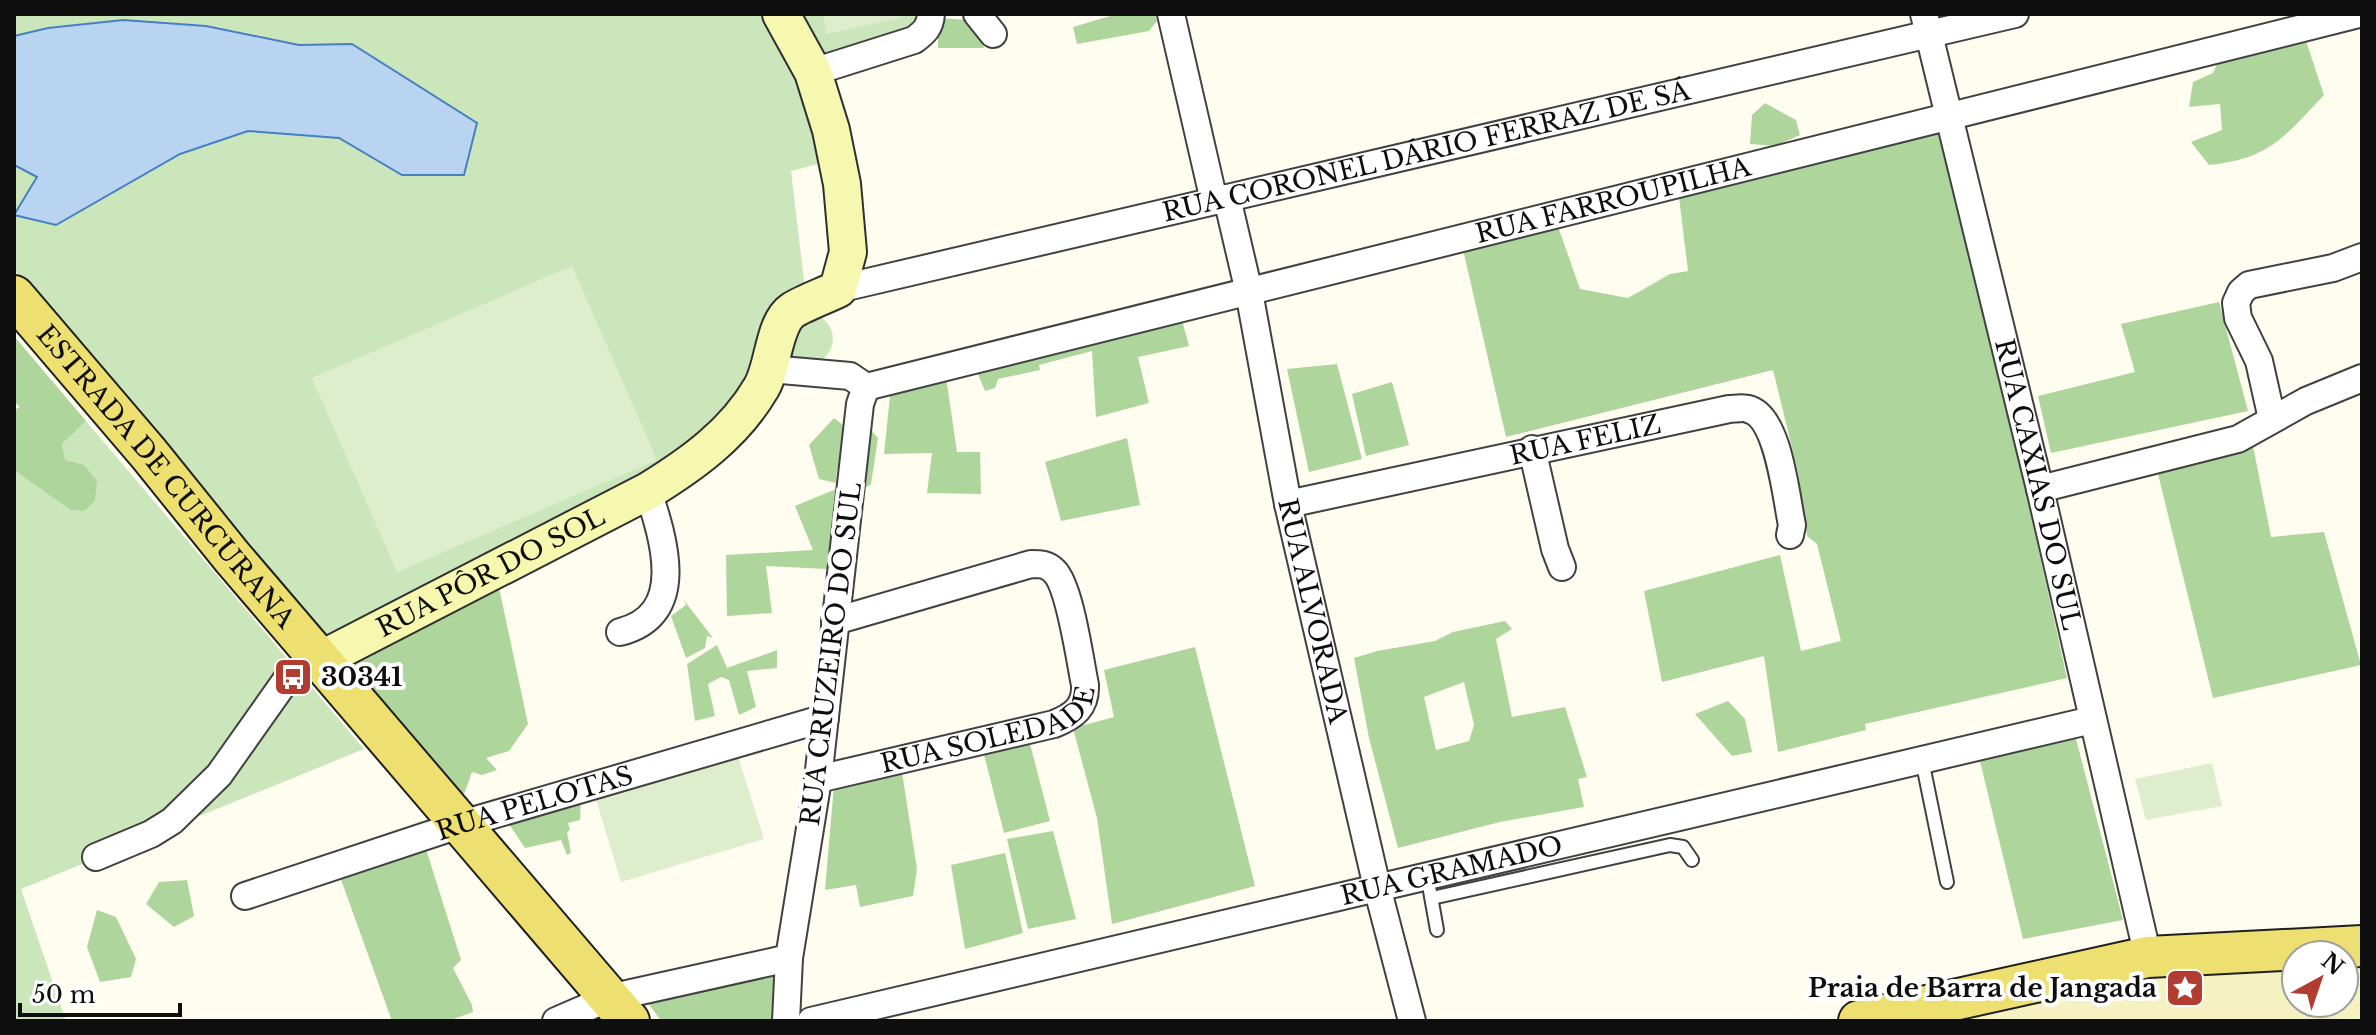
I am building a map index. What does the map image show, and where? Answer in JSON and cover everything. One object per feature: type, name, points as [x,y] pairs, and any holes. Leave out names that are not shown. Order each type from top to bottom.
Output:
[{"type":"main road","points":[[781,14],[813,72],[831,130],[846,212],[848,252],[838,289]]},
{"type":"main road","name":"RUA PÔR DO SOL","points":[[320,660],[648,491],[690,466],[743,415],[770,369],[779,328],[785,318],[793,310],[838,289]]},
{"type":"main road","name":"ESTRADA DE CURCURANA","points":[[14,296],[619,1010]]},
{"type":"main road","points":[[1859,1021],[2148,957],[2362,946]]},
{"type":"street","points":[[813,72],[914,40],[931,23],[931,14]]},
{"type":"street","name":"RUA ALVORADA","points":[[1171,14],[1220,200],[1249,292],[1288,504],[1377,887],[1412,1021]]},
{"type":"street","name":"RUA CORONEL DÁRIO FERRAZ DE SÁ","points":[[838,289],[1220,200],[1927,24],[2015,14]]},
{"type":"street","name":"RUA FARROUPILHA","points":[[866,387],[2359,14]]},
{"type":"street","name":"RUA CAXIAS DO SUL","points":[[1927,24],[2040,489],[2148,957]]},
{"type":"street","points":[[2272,419],[2259,361],[2238,318],[2236,303],[2241,292],[2249,285],[2333,268],[2362,257]]},
{"type":"street","points":[[770,369],[850,376],[866,387]]},
{"type":"street","points":[[2040,489],[2217,446],[2254,431],[2320,395],[2362,378]]},
{"type":"street","name":"RUA CRUZEIRO DO SUL","points":[[786,1021],[789,958],[818,779],[860,404],[866,387]]},
{"type":"street","name":"RUA FELIZ","points":[[1288,504],[1532,449],[1729,409],[1748,409],[1765,420],[1773,437],[1792,525],[1790,535]]},
{"type":"street","points":[[1532,449],[1562,567]]},
{"type":"street","points":[[620,632],[646,621],[654,614],[663,597],[665,564],[648,491]]},
{"type":"street","name":"RUA SOLEDADE","points":[[818,779],[1054,724],[1070,718],[1085,698],[1065,588],[1057,573],[1047,565],[1031,564],[835,621]]},
{"type":"street","name":"RUA PÔR DO SOL","points":[[96,857],[151,834],[172,821],[219,775],[289,676],[320,660]]},
{"type":"street","name":"RUA PELOTAS","points":[[245,896],[462,824],[825,718]]},
{"type":"street","name":"RUA GRAMADO","points":[[811,1021],[1377,887],[1429,887],[1922,760],[2092,720]]},
{"type":"street","points":[[556,1021],[619,1010],[789,958]]},
{"type":"lane","points":[[1922,760],[1947,882]]},
{"type":"lane","points":[[1437,930],[1429,887],[1670,845],[1683,847],[1692,860]]},
{"type":"green space","points":[[14,14],[761,14],[810,101],[822,163],[791,171],[805,289],[750,390],[699,446],[331,646],[180,460],[14,270]]},
{"type":"green space","points":[[784,14],[934,14],[937,33],[815,69]]},
{"type":"green space","points":[[823,14],[902,14],[903,17],[827,34]]},
{"type":"green space","points":[[1117,14],[1155,14],[1157,21],[1149,31],[1077,44],[1073,27]]},
{"type":"green space","points":[[938,18],[969,20],[982,39],[984,48],[938,48]]},
{"type":"green space","points":[[2231,33],[2306,41],[2324,95],[2287,134],[2262,151],[2230,162],[2209,165],[2191,142],[2222,130],[2220,104],[2189,107],[2193,82],[2213,73]]},
{"type":"green space","points":[[1765,103],[1796,120],[1800,135],[1775,146],[1750,144],[1752,115]]},
{"type":"green space","points":[[1944,123],[2067,678],[1865,724],[1866,730],[1778,752],[1764,656],[1662,682],[1644,591],[1780,555],[1801,651],[1841,641],[1817,544],[1807,536],[1798,472],[1773,370],[1506,437],[1462,245],[1556,221],[1580,289],[1628,298],[1670,274],[1688,271],[1678,189]]},
{"type":"green space","points":[[572,266],[657,460],[397,572],[312,378]]},
{"type":"green space","points":[[1176,298],[1189,346],[1138,357],[1149,403],[1096,417],[1092,351],[1039,365],[1040,370],[998,379],[995,388],[985,391],[975,367]]},
{"type":"green space","points":[[2219,302],[2248,411],[2051,453],[2038,396],[2135,372],[2121,324]]},
{"type":"green space","points":[[816,314],[831,330],[831,349],[821,361],[794,358],[783,333]]},
{"type":"green space","points":[[14,336],[86,421],[62,444],[65,460],[84,465],[97,481],[95,501],[84,511],[71,510],[14,470],[14,410],[20,407],[14,402]]},
{"type":"green space","points":[[1337,364],[1362,459],[1309,472],[1287,369]]},
{"type":"green space","points":[[946,377],[957,452],[980,452],[981,494],[927,493],[932,453],[884,454],[891,386]]},
{"type":"green space","points":[[1392,382],[1409,445],[1366,456],[1352,394]]},
{"type":"green space","points":[[834,418],[862,440],[870,429],[878,438],[871,484],[862,490],[837,469],[836,483],[819,479],[809,445]]},
{"type":"green space","points":[[86,421],[364,749],[21,889],[66,1021],[14,1021],[14,470],[42,489],[64,461],[62,444]]},
{"type":"green space","points":[[1127,438],[1140,505],[1061,521],[1045,462]]},
{"type":"green space","points":[[2252,441],[2271,537],[2324,532],[2361,665],[2213,698],[2157,470]]},
{"type":"green space","points":[[846,485],[827,569],[766,566],[772,613],[727,616],[726,555],[813,550],[795,506]]},
{"type":"green space","points":[[498,583],[528,724],[509,751],[486,758],[497,770],[482,775],[472,772],[462,800],[335,660]]},
{"type":"green space","points":[[683,599],[713,638],[707,636],[705,648],[686,658],[671,616],[686,605]]},
{"type":"green space","points":[[1505,621],[1512,629],[1496,639],[1512,717],[1565,707],[1587,777],[1578,779],[1584,807],[1500,822],[1398,848],[1369,738],[1354,658],[1435,641],[1453,632]],"holes":[[[1464,682],[1474,725],[1469,741],[1436,750],[1424,697]]]},
{"type":"green space","points":[[717,645],[727,668],[777,650],[777,668],[747,671],[756,707],[739,715],[729,680],[721,677],[708,684],[715,716],[695,721],[687,664]]},
{"type":"green space","points":[[1195,647],[1255,886],[1112,924],[1097,818],[1073,728],[1114,717],[1104,670]]},
{"type":"green space","points":[[1728,701],[1745,719],[1752,752],[1732,756],[1695,714]]},
{"type":"green space","points":[[2075,735],[2123,920],[2023,939],[1979,757]]},
{"type":"green space","points":[[1028,736],[1050,821],[1004,833],[982,747]]},
{"type":"green space","points":[[737,753],[764,839],[621,882],[595,796]]},
{"type":"green space","points":[[2212,763],[2222,806],[2146,820],[2135,779]]},
{"type":"green space","points":[[902,772],[917,869],[913,896],[860,907],[856,885],[825,890],[834,785]]},
{"type":"green space","points":[[581,797],[580,820],[568,823],[571,853],[567,855],[561,840],[525,848],[505,818]]},
{"type":"green space","points":[[1053,831],[1076,919],[1028,929],[1007,839]]},
{"type":"green space","points":[[425,846],[461,960],[453,968],[473,1012],[448,1021],[392,1021],[339,874]]},
{"type":"green space","points":[[1005,853],[1023,933],[965,949],[951,865]]},
{"type":"green space","points":[[187,880],[194,916],[174,927],[146,904],[159,882]]},
{"type":"green space","points":[[97,910],[116,917],[136,959],[131,977],[100,982],[87,947]]},
{"type":"green space","points":[[781,965],[776,1021],[661,1021],[646,1000]]},
{"type":"sand","name":"Praia de Barra de Jangada","points":[[2362,969],[2362,1021],[1951,1021],[2129,973],[2280,970],[2280,1019],[2360,1019]]},
{"type":"water","points":[[123,20],[206,26],[299,45],[352,44],[477,123],[464,175],[402,175],[339,138],[248,131],[180,154],[56,225],[14,215],[37,177],[14,165],[14,36],[48,28]]},
{"type":"place","name":"30341","points":[[293,677]]},
{"type":"place","name":"Praia de Barra de Jangada","points":[[2185,988]]}]
